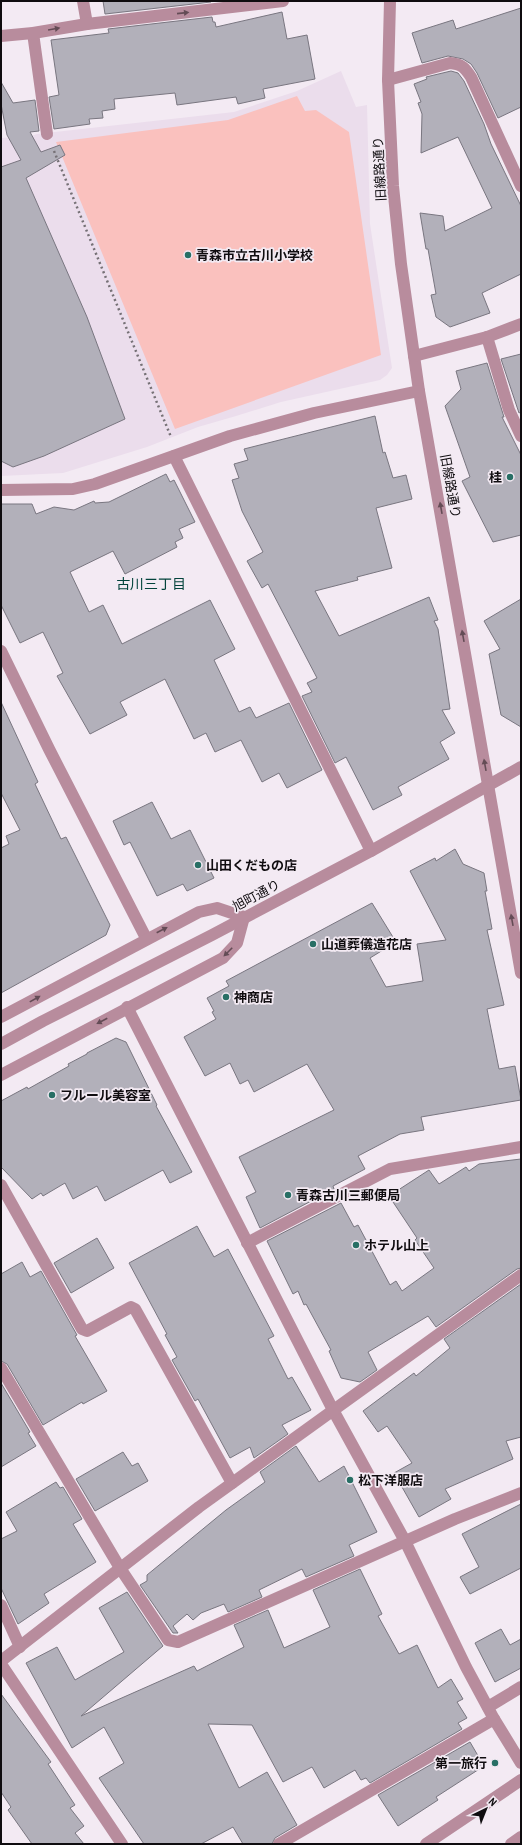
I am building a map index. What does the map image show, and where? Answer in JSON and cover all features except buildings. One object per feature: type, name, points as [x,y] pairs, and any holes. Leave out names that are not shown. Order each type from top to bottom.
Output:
[{"type":"street","points":[[83,1],[87,24]]},
{"type":"street","points":[[1,36],[33,33],[87,24],[283,1]]},
{"type":"street","name":"旧線路通り","points":[[390,1],[388,80],[393,186],[401,264],[419,391],[521,973]]},
{"type":"street","points":[[33,33],[47,134]]},
{"type":"street","points":[[388,80],[450,63],[459,63],[471,77],[521,186]]},
{"type":"street","points":[[414,356],[487,336],[521,324]]},
{"type":"street","points":[[487,336],[509,410],[521,436]]},
{"type":"street","points":[[1,490],[73,489],[95,484],[230,436],[314,413],[419,391]]},
{"type":"street","points":[[174,456],[371,851]]},
{"type":"street","points":[[1,651],[49,749],[146,938]]},
{"type":"street","name":"旭町通り","points":[[1,1044],[371,851],[521,767]]},
{"type":"street","points":[[1,1017],[146,938],[199,912],[217,908],[244,917],[237,944],[222,958],[1,1075]]},
{"type":"street","points":[[127,1007],[246,1243],[333,1410],[405,1541],[466,1667],[494,1719],[521,1763]]},
{"type":"street","points":[[246,1243],[390,1169],[521,1147]]},
{"type":"street","points":[[1,1185],[82,1329],[87,1331],[131,1307],[135,1309],[232,1482]]},
{"type":"street","points":[[1,1661],[232,1482],[521,1275]]},
{"type":"street","points":[[1,1368],[120,1568],[168,1640],[178,1642],[405,1541],[521,1493]]},
{"type":"street","points":[[1,1605],[20,1647]]},
{"type":"street","points":[[1,1664],[122,1844]]},
{"type":"street","points":[[488,1707],[521,1687]]},
{"type":"street","points":[[280,1844],[494,1719]]},
{"type":"street","points":[[426,1844],[521,1780]]},
{"type":"street","points":[[511,1844],[521,1837]]},
{"type":"path","points":[[47,134],[173,440]]},
{"type":"shaded area","name":"青森市立古川小学校","points":[[341,71],[356,107],[367,105],[370,224],[392,368],[387,375],[380,380],[281,402],[198,427],[147,447],[63,473],[1,476],[1,138],[32,136],[37,134],[234,112],[297,91]]},
{"type":"shaded area","points":[[297,96],[305,111],[316,110],[349,132],[381,355],[175,429],[56,142],[228,120]]},
{"type":"place","name":"青森市立古川小学校","points":[[188,255]]},
{"type":"place","name":"桂","points":[[510,477]]},
{"type":"place","name":"山田くだもの店","points":[[198,865]]},
{"type":"place","name":"山道葬儀造花店","points":[[313,944]]},
{"type":"place","name":"神商店","points":[[226,997]]},
{"type":"place","name":"フルール美容室","points":[[52,1095]]},
{"type":"place","name":"青森古川三郵便局","points":[[288,1195]]},
{"type":"place","name":"ホテル山上","points":[[356,1245]]},
{"type":"place","name":"松下洋服店","points":[[350,1480]]},
{"type":"place","name":"第一旅行","points":[[495,1763]]},
{"type":"district","name":"古川三丁目","points":[[151,584]]}]
